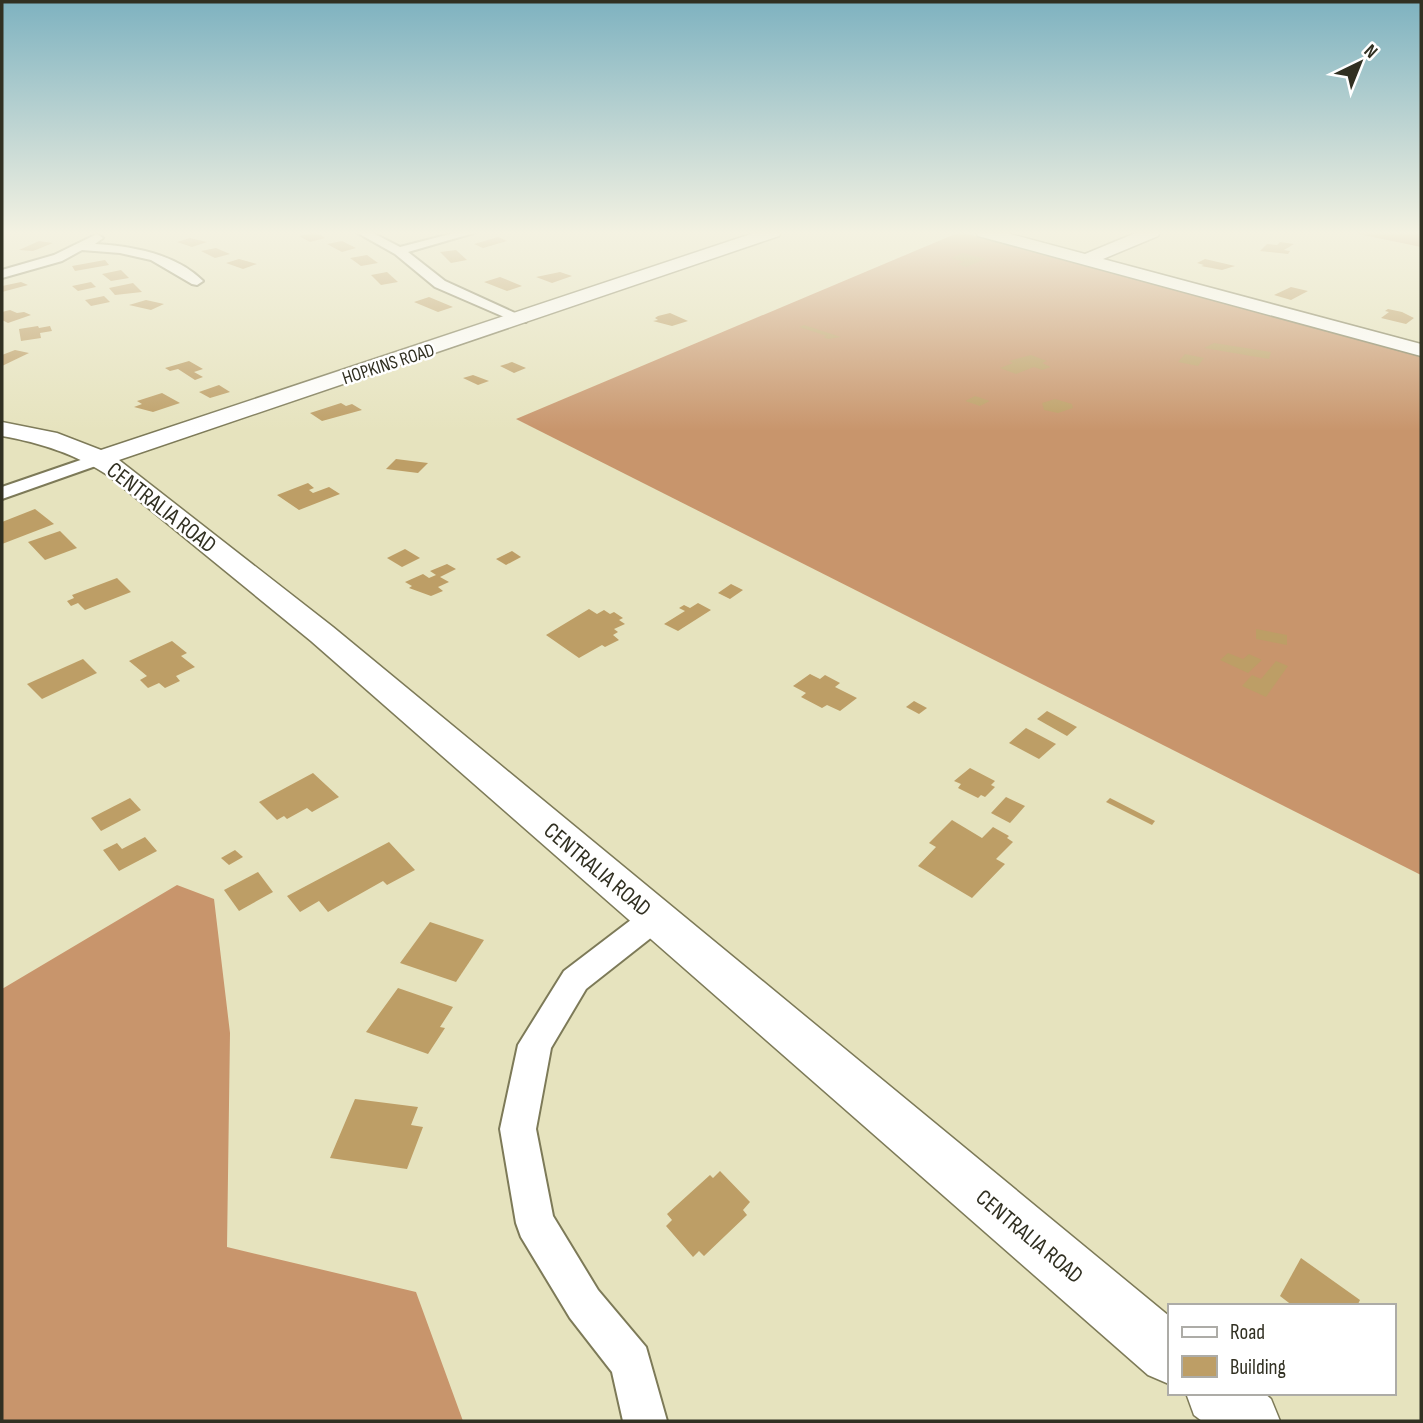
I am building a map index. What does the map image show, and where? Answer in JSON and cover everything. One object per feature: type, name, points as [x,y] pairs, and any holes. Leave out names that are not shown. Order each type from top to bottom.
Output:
[{"type":"main road","name":"HOPKINS ROAD","points":[[101,458],[581,298]]},
{"type":"main road","points":[[1229,298],[1421,349]]},
{"type":"main road","name":"CENTRALIA ROAD","points":[[2,429],[58,440],[101,458],[313,626],[1168,1353]]},
{"type":"main road","points":[[1218,1395],[1249,1421]]},
{"type":"street","points":[[473,298],[521,319]]},
{"type":"street","name":"HOPKINS ROAD","points":[[2,493],[101,458]]},
{"type":"street","points":[[645,1421],[631,1362],[584,1304],[535,1223],[518,1129],[535,1045],[575,980],[655,918]]},
{"type":"shaded area","points":[[802,298],[1205,298],[1421,357],[1421,875],[516,419]]},
{"type":"shaded area","points":[[177,885],[214,899],[230,1033],[227,1247],[416,1292],[463,1421],[2,1421],[2,989]]},
{"type":"building","points":[[106,298],[110,302],[91,306],[85,300]]},
{"type":"building","points":[[432,298],[453,307],[438,312],[414,302]]},
{"type":"building","points":[[146,300],[164,304],[151,310],[129,305]]},
{"type":"building","points":[[1388,309],[1414,318],[1406,324],[1381,318],[1389,312],[1385,311]]},
{"type":"building","points":[[10,310],[31,315],[8,323],[2,320],[2,312]]},
{"type":"building","points":[[670,313],[688,321],[672,326],[653,321],[658,320],[655,318],[658,316]]},
{"type":"building","points":[[804,325],[841,337],[828,339],[823,337],[827,336],[799,327]]},
{"type":"building","points":[[50,326],[52,331],[40,333],[41,338],[21,341],[19,329]]},
{"type":"building","points":[[1214,343],[1271,352],[1269,359],[1204,348]]},
{"type":"building","points":[[15,350],[29,353],[2,366],[2,355]]},
{"type":"building","points":[[1185,354],[1204,358],[1198,366],[1178,362]]},
{"type":"building","points":[[1031,355],[1047,361],[1042,363],[1051,367],[1042,370],[1034,367],[1016,374],[1000,368],[1013,363],[1009,361]]},
{"type":"building","points":[[189,361],[203,369],[194,372],[203,377],[195,380],[178,369],[170,371],[165,368]]},
{"type":"building","points":[[512,362],[526,368],[514,373],[500,366]]},
{"type":"building","points":[[473,375],[489,381],[478,385],[463,378]]},
{"type":"building","points":[[219,385],[230,392],[210,398],[199,392]]},
{"type":"building","points":[[162,393],[180,403],[153,412],[134,407],[142,404],[137,401]]},
{"type":"building","points":[[975,396],[990,401],[980,406],[965,401]]},
{"type":"building","points":[[1055,399],[1072,404],[1073,408],[1058,413],[1044,410],[1042,403]]},
{"type":"building","points":[[341,403],[346,406],[352,404],[362,410],[322,421],[310,413]]},
{"type":"building","points":[[396,459],[428,463],[418,473],[386,469]]},
{"type":"building","points":[[308,483],[314,488],[309,490],[313,493],[329,487],[340,494],[299,510],[277,495]]},
{"type":"building","points":[[35,509],[54,524],[2,544],[2,522]]},
{"type":"building","points":[[60,531],[77,548],[45,560],[28,542]]},
{"type":"building","points":[[405,549],[420,558],[402,567],[387,558]]},
{"type":"building","points":[[512,551],[521,557],[506,565],[496,559]]},
{"type":"building","points":[[447,564],[456,569],[440,577],[449,582],[438,587],[443,591],[431,596],[409,588],[412,586],[405,582],[423,574],[429,578],[436,575],[430,571]]},
{"type":"building","points":[[117,578],[131,592],[85,610],[78,603],[71,606],[67,601],[74,598],[72,595]]},
{"type":"building","points":[[731,584],[743,590],[730,599],[718,593]]},
{"type":"building","points":[[698,603],[711,610],[678,631],[664,624],[685,611],[679,608],[684,605],[690,608]]},
{"type":"building","points":[[589,609],[597,614],[604,610],[610,614],[614,612],[623,618],[619,620],[625,624],[614,629],[618,632],[613,635],[619,640],[605,647],[602,645],[579,658],[546,635]]},
{"type":"building","points":[[1256,629],[1287,635],[1287,645],[1256,639]]},
{"type":"building","points":[[172,641],[187,653],[181,656],[195,667],[176,676],[180,681],[165,688],[159,683],[148,688],[140,680],[147,676],[129,661]]},
{"type":"building","points":[[1228,653],[1243,659],[1249,654],[1262,660],[1248,673],[1220,660]]},
{"type":"building","points":[[83,659],[97,673],[42,699],[27,684]]},
{"type":"building","points":[[1276,661],[1288,666],[1266,697],[1242,686],[1252,675],[1261,679]]},
{"type":"building","points":[[810,674],[820,679],[825,675],[840,683],[835,687],[857,698],[840,711],[827,705],[822,708],[801,697],[806,693],[793,686]]},
{"type":"building","points":[[914,701],[927,708],[919,714],[906,707]]},
{"type":"building","points":[[1047,711],[1077,727],[1067,736],[1037,719]]},
{"type":"building","points":[[1026,728],[1056,744],[1039,759],[1009,743]]},
{"type":"building","points":[[970,768],[995,781],[991,785],[995,787],[985,797],[981,795],[978,798],[958,788],[961,784],[954,781]]},
{"type":"building","points":[[313,773],[339,797],[312,812],[307,808],[287,819],[284,816],[277,820],[259,802]]},
{"type":"building","points":[[1006,797],[1025,806],[1010,823],[991,813]]},
{"type":"building","points":[[130,798],[141,810],[101,831],[91,818]]},
{"type":"building","points":[[1110,798],[1155,821],[1152,825],[1106,802]]},
{"type":"building","points":[[952,820],[982,838],[993,827],[1009,836],[1007,838],[1013,842],[996,859],[1005,864],[972,898],[918,866],[936,847],[929,843]]},
{"type":"building","points":[[145,837],[157,851],[119,871],[103,850],[117,843],[122,849]]},
{"type":"building","points":[[389,842],[415,870],[387,885],[383,881],[328,912],[319,901],[300,912],[287,896]]},
{"type":"building","points":[[235,850],[243,857],[229,865],[221,858]]},
{"type":"building","points":[[258,872],[273,892],[239,911],[224,890]]},
{"type":"building","points":[[430,922],[484,940],[456,982],[400,963]]},
{"type":"building","points":[[398,988],[453,1007],[440,1027],[445,1028],[428,1054],[366,1032]]},
{"type":"building","points":[[355,1099],[418,1107],[411,1125],[423,1127],[407,1169],[330,1158]]},
{"type":"building","points":[[720,1171],[750,1202],[743,1210],[747,1215],[704,1256],[699,1251],[693,1257],[666,1226],[672,1220],[667,1214],[710,1175],[713,1178]]},
{"type":"building","points":[[1301,1258],[1360,1300],[1358,1304],[1290,1304],[1280,1296]]}]
